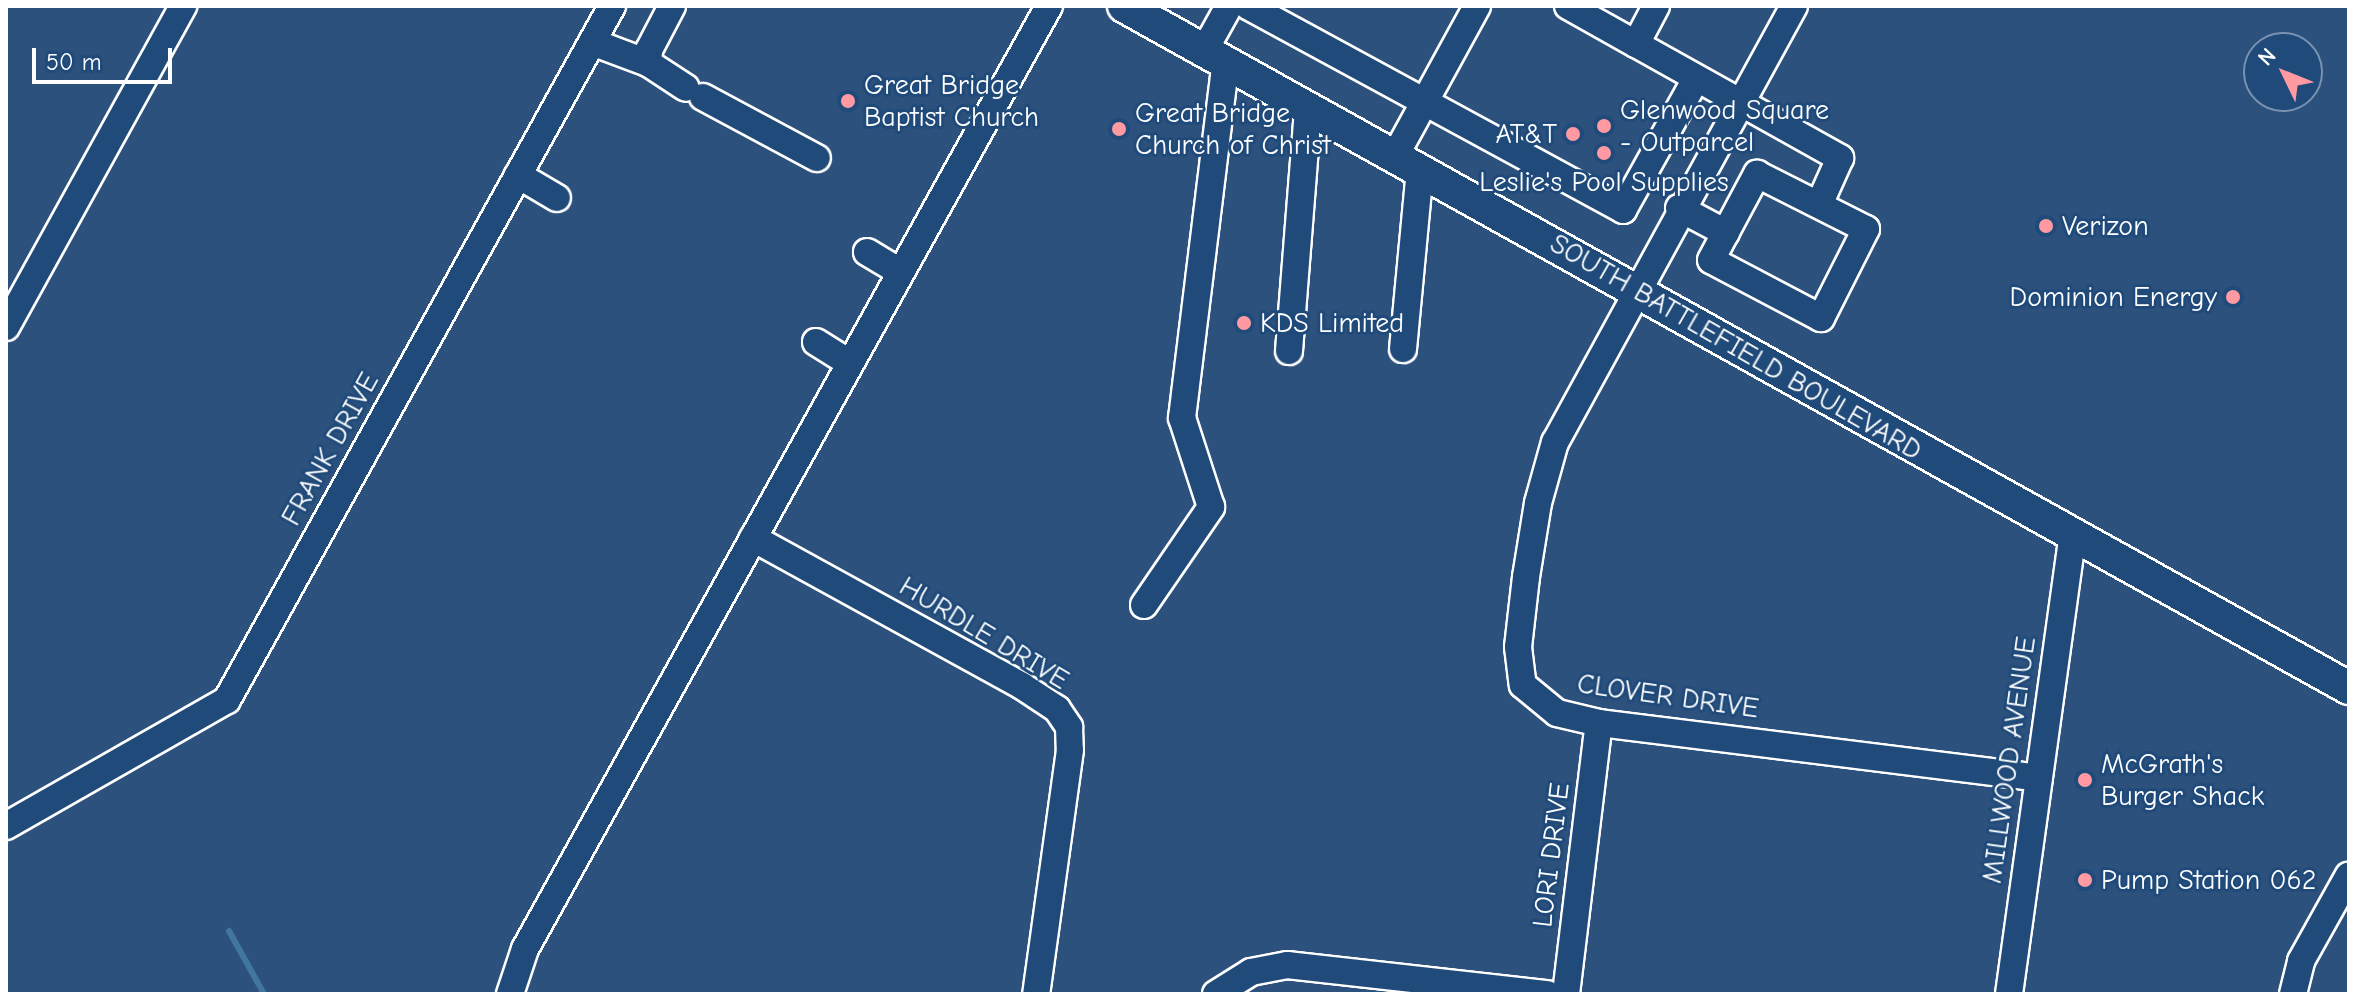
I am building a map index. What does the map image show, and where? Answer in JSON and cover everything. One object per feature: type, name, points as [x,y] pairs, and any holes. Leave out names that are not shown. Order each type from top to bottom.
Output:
[{"type":"main road","name":"SOUTH BATTLEFIELD BOULEVARD","points":[[1124,6],[2349,688]]},
{"type":"street","points":[[6,327],[183,6]]},
{"type":"street","points":[[648,63],[649,50],[672,6]]},
{"type":"street","points":[[510,994],[525,949],[1049,6]]},
{"type":"street","points":[[1144,605],[1211,507],[1182,418],[1215,56],[1229,6]]},
{"type":"street","points":[[1248,6],[1623,210],[1696,79]]},
{"type":"street","points":[[1403,349],[1407,163],[1424,103],[1477,6]]},
{"type":"street","points":[[1568,6],[1840,158],[1819,205]]},
{"type":"street","points":[[1636,44],[1656,6]]},
{"type":"street","name":"CLOVER DRIVE","points":[[1794,6],[1679,208],[1555,442],[1538,503],[1518,647],[1523,685],[1533,697],[1557,713],[1599,723],[2039,778]]},
{"type":"street","name":"FRANK DRIVE","points":[[6,826],[227,700],[592,42],[601,10]]},
{"type":"street","points":[[592,42],[648,63],[695,93],[817,158]]},
{"type":"street","points":[[1289,351],[1308,108]]},
{"type":"street","points":[[1757,174],[1866,229],[1821,318],[1711,260],[1726,233],[1757,174]]},
{"type":"street","points":[[518,175],[557,198]]},
{"type":"street","points":[[1679,208],[1726,233]]},
{"type":"street","points":[[867,252],[900,272]]},
{"type":"street","points":[[816,342],[850,363]]},
{"type":"street","name":"MILLWOOD AVENUE","points":[[2009,994],[2073,535]]},
{"type":"street","name":"HURDLE DRIVE","points":[[753,538],[1022,686],[1057,709],[1069,727],[1070,750],[1036,994]]},
{"type":"street","name":"LORI DRIVE","points":[[1566,994],[1599,723]]},
{"type":"street","points":[[2293,994],[2301,961],[2342,906],[2349,875]]},
{"type":"street","points":[[1216,994],[1251,972],[1287,965],[1547,994]]},
{"type":"waterway","points":[[229,931],[264,994]]},
{"type":"place","name":"Great Bridge Baptist Church","points":[[848,101]]},
{"type":"place","name":"Glenwood Square - Outparcel","points":[[1604,126]]},
{"type":"place","name":"Great Bridge Church of Christ","points":[[1119,129]]},
{"type":"place","name":"AT&T","points":[[1573,134]]},
{"type":"place","name":"Leslie's Pool Supplies","points":[[1604,153]]},
{"type":"place","name":"Verizon","points":[[2046,226]]},
{"type":"place","name":"Dominion Energy","points":[[2233,297]]},
{"type":"place","name":"KDS Limited","points":[[1244,323]]},
{"type":"place","name":"McGrath's Burger Shack","points":[[2085,780]]},
{"type":"place","name":"Pump Station 062","points":[[2085,880]]}]
